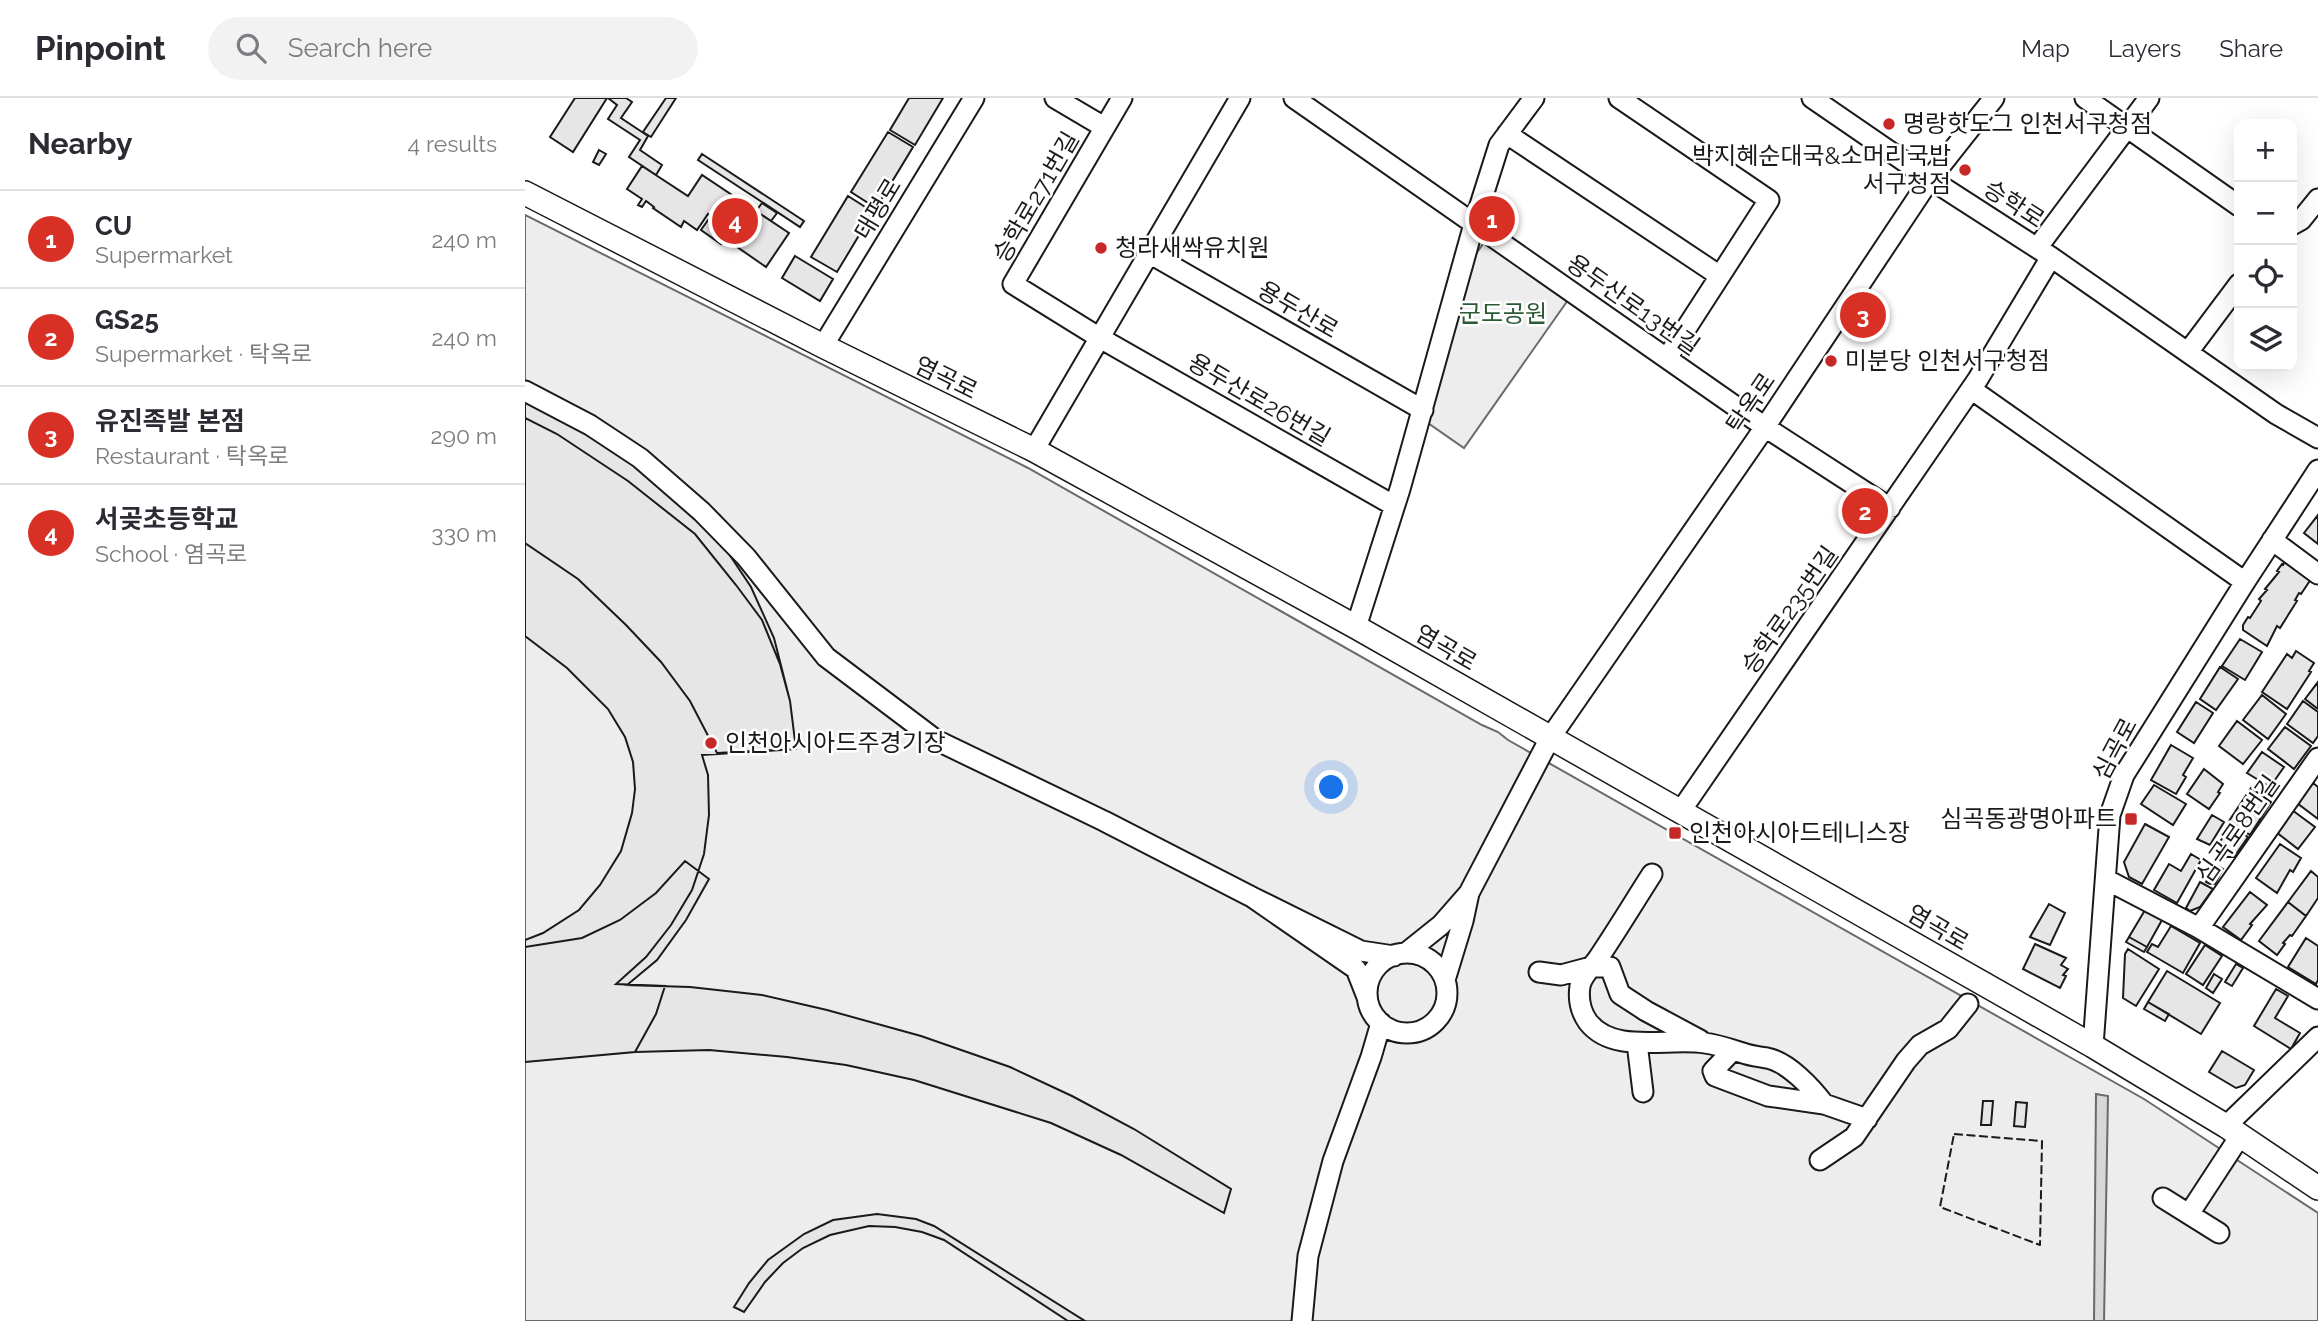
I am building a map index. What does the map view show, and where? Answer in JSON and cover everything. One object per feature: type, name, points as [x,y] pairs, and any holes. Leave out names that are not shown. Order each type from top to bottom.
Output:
[{"type":"main road","name":"염곡로","points":[[525,194],[1034,450],[1356,627],[2093,1046],[2233,1131],[2318,1188]]},
{"type":"street","name":"대평로","points":[[823,346],[974,98]]},
{"type":"street","points":[[1055,98],[1104,127]]},
{"type":"street","name":"승학로271번길","points":[[1013,284],[1122,98]]},
{"type":"street","points":[[1034,450],[1241,98]]},
{"type":"street","name":"용두산로13번길","points":[[1294,98],[1765,427],[1890,508]]},
{"type":"street","points":[[1356,627],[1423,410],[1474,224],[1499,145],[1534,98]]},
{"type":"street","points":[[1619,98],[1769,200],[1667,358]]},
{"type":"street","name":"승학로","points":[[1812,98],[2044,253],[2276,414],[2318,438]]},
{"type":"street","name":"탁옥로","points":[[1469,893],[1550,738],[1765,427],[1930,179],[1994,98]]},
{"type":"street","points":[[2085,98],[2234,203]]},
{"type":"street","name":"승학로235번길","points":[[1680,812],[1971,389],[2044,253],[2149,98]]},
{"type":"street","points":[[1507,134],[1720,276]]},
{"type":"street","points":[[2297,222],[2318,199]]},
{"type":"street","name":"용두산로","points":[[1149,253],[1423,410]]},
{"type":"street","name":"용두산로26번길","points":[[1013,284],[1100,338],[1393,505]]},
{"type":"street","points":[[2188,352],[2234,291]]},
{"type":"street","points":[[1971,389],[2245,582]]},
{"type":"street","points":[[525,391],[590,425],[640,458],[702,512],[746,557],[826,657],[936,740],[1104,821],[1361,951],[1419,955],[1430,960],[1445,980],[1447,993],[1440,1016],[1430,1026],[1417,1032],[1390,1030],[1371,1010],[1356,969],[1252,897]]},
{"type":"street","name":"심곡로","points":[[2093,1046],[2110,815],[2124,775],[2318,470]]},
{"type":"street","points":[[2272,540],[2318,574]]},
{"type":"street","name":"심곡로8번길","points":[[2199,928],[2318,758]]},
{"type":"street","points":[[1652,874],[1584,976],[1580,987],[1581,1007],[1594,1029],[1622,1041],[1705,1042]]},
{"type":"street","points":[[2107,880],[2199,928],[2318,999]]},
{"type":"street","points":[[1367,997],[1368,984],[1374,971],[1383,962],[1400,954],[1441,925],[1469,893]]},
{"type":"street","points":[[1445,980],[1469,893]]},
{"type":"street","points":[[1539,972],[1561,975],[1591,967],[1610,968],[1620,994],[1646,1012],[1705,1042],[1757,1058],[1769,1058],[1799,1076],[1824,1104]]},
{"type":"street","points":[[1819,1160],[1854,1137],[1906,1060],[1920,1045],[1948,1030],[1968,1004]]},
{"type":"street","points":[[1302,1321],[1308,1256],[1333,1161],[1381,1023]]},
{"type":"street","points":[[2189,1214],[2233,1131],[2318,1037]]},
{"type":"street","points":[[1637,1043],[1643,1092]]},
{"type":"street","points":[[1733,1050],[1713,1071],[1715,1076],[1768,1096],[1824,1104],[1867,1119]]},
{"type":"street","points":[[2163,1198],[2219,1233]]},
{"type":"shaded area","points":[[525,215],[1028,468],[2144,1099],[2318,1213],[2318,1321],[525,1321]]},
{"type":"shaded area","name":"군도공원","points":[[1485,241],[1568,300],[1464,448],[1428,423],[1469,264]]},
{"type":"shaded area","points":[[2096,1094],[2108,1096],[2104,1321],[2094,1321]]},
{"type":"building","points":[[575,98],[607,98],[573,152],[550,137]]},
{"type":"building","points":[[608,98],[626,98],[632,102],[621,118],[648,136],[640,150],[662,165],[656,175],[629,157],[640,140],[608,119],[617,105]]},
{"type":"building","points":[[666,98],[676,98],[651,137],[643,132]]},
{"type":"building","points":[[909,98],[943,98],[915,145],[890,130]]},
{"type":"building","points":[[888,132],[913,147],[876,208],[851,192]]},
{"type":"building","points":[[599,150],[606,154],[599,165],[593,162]]},
{"type":"building","points":[[702,154],[804,221],[800,227],[698,160]]},
{"type":"building","points":[[642,166],[688,196],[702,175],[789,233],[766,267],[727,240],[733,231],[708,214],[697,230],[684,221],[681,227],[646,201],[642,207],[638,205],[642,199],[627,189]]},
{"type":"building","points":[[848,196],[873,212],[837,272],[811,257]]},
{"type":"building","points":[[762,203],[777,213],[771,221],[756,211]]},
{"type":"building","points":[[708,220],[728,233],[721,244],[701,230]]},
{"type":"building","points":[[795,256],[833,279],[820,301],[782,278]]},
{"type":"building","points":[[525,396],[635,460],[723,545],[751,587],[774,638],[790,701],[796,749],[717,753],[690,701],[661,662],[578,579],[525,543]]},
{"type":"building","name":"인천아시아드주경기장","points":[[525,418],[557,434],[628,481],[695,534],[762,620],[780,664],[790,701],[796,749],[702,755],[708,775],[709,815],[704,854],[692,890],[671,925],[646,957],[616,984],[665,986],[656,1014],[635,1052],[525,1062],[525,940],[543,933],[579,910],[600,885],[621,851],[632,813],[635,789],[633,762],[625,737],[608,709],[567,668],[525,636]]},
{"type":"building","points":[[2318,515],[2318,544],[2304,533]]},
{"type":"building","points":[[2285,562],[2311,579],[2301,594],[2299,593],[2280,628],[2277,626],[2267,646],[2243,630],[2243,625]]},
{"type":"building","points":[[2240,639],[2262,652],[2245,680],[2222,666]]},
{"type":"building","points":[[2296,651],[2314,663],[2287,709],[2262,692],[2287,654],[2292,658]]},
{"type":"building","points":[[2220,667],[2238,679],[2216,710],[2200,699]]},
{"type":"building","points":[[2318,682],[2318,709],[2305,699]]},
{"type":"building","points":[[2262,695],[2286,714],[2268,739],[2243,720]]},
{"type":"building","points":[[2303,701],[2318,712],[2318,736],[2313,743],[2287,724]]},
{"type":"building","points":[[2196,702],[2213,713],[2194,743],[2177,732]]},
{"type":"building","points":[[2237,721],[2262,740],[2243,764],[2219,746]]},
{"type":"building","points":[[2285,727],[2311,746],[2294,769],[2268,749]]},
{"type":"building","points":[[2171,745],[2193,758],[2176,794],[2151,780]]},
{"type":"building","points":[[2262,752],[2284,767],[2270,787],[2247,773]]},
{"type":"building","points":[[2204,769],[2223,784],[2209,809],[2187,794]]},
{"type":"building","points":[[2313,783],[2318,787],[2318,819],[2297,803]]},
{"type":"building","points":[[2154,785],[2186,804],[2173,825],[2141,804]]},
{"type":"building","points":[[2251,788],[2271,802],[2250,835],[2229,821]]},
{"type":"building","points":[[2292,810],[2315,827],[2298,849],[2276,832]]},
{"type":"building","points":[[2212,815],[2224,822],[2210,845],[2197,839]]},
{"type":"building","points":[[2145,824],[2169,837],[2142,884],[2129,877],[2124,862]]},
{"type":"building","points":[[2231,826],[2248,837],[2234,857],[2225,857],[2214,850]]},
{"type":"building","points":[[2280,844],[2301,858],[2293,872],[2290,870],[2277,893],[2256,878]]},
{"type":"building","points":[[2191,854],[2201,860],[2177,903],[2154,890],[2169,864],[2181,871]]},
{"type":"building","points":[[685,861],[709,879],[686,920],[657,960],[627,985],[690,987],[762,995],[921,1036],[1010,1067],[1134,1129],[1231,1189],[1224,1213],[1121,1155],[1051,1123],[914,1080],[846,1065],[709,1050],[635,1052],[525,1062],[525,947],[582,938],[620,920],[656,893]]},
{"type":"building","points":[[2215,865],[2223,869],[2215,884],[2210,884],[2206,882]]},
{"type":"building","points":[[2311,871],[2318,877],[2318,898],[2306,916],[2288,902]]},
{"type":"building","points":[[2200,882],[2213,889],[2200,907],[2190,911],[2186,908]]},
{"type":"building","points":[[2250,892],[2267,905],[2250,924],[2252,925],[2241,940],[2223,927]]},
{"type":"building","points":[[2288,902],[2306,916],[2292,936],[2283,943],[2285,944],[2277,955],[2259,941]]},
{"type":"building","points":[[2049,904],[2065,913],[2050,945],[2030,937]]},
{"type":"building","points":[[2145,910],[2162,920],[2147,947],[2129,937]]},
{"type":"building","points":[[2171,926],[2200,943],[2183,973],[2147,952],[2152,944],[2158,947]]},
{"type":"building","points":[[2129,937],[2147,947],[2144,952],[2126,942]]},
{"type":"building","points":[[2306,938],[2318,946],[2316,984],[2288,967]]},
{"type":"building","points":[[2035,944],[2066,958],[2061,965],[2068,969],[2063,975],[2066,976],[2060,988],[2023,969]]},
{"type":"building","points":[[2205,945],[2222,956],[2203,985],[2186,974]]},
{"type":"building","points":[[2128,949],[2159,969],[2136,1006],[2123,998],[2125,954]]},
{"type":"building","points":[[2236,964],[2243,968],[2232,986],[2225,982]]},
{"type":"building","points":[[2167,971],[2220,1003],[2201,1034],[2148,1002]]},
{"type":"building","points":[[2214,974],[2222,979],[2213,993],[2206,988]]},
{"type":"building","points":[[2276,989],[2288,996],[2275,1018],[2300,1033],[2291,1049],[2254,1026]]},
{"type":"building","points":[[2148,1002],[2169,1014],[2165,1021],[2144,1009]]},
{"type":"building","points":[[2222,1051],[2254,1070],[2245,1085],[2236,1088],[2209,1072]]},
{"type":"building","points":[[1983,1101],[1993,1101],[1991,1125],[1981,1125]]},
{"type":"building","points":[[2016,1102],[2027,1103],[2025,1127],[2014,1126]]},
{"type":"building","points":[[877,1214],[916,1219],[934,1226],[1085,1321],[1068,1321],[944,1240],[895,1227],[869,1226],[830,1235],[803,1248],[783,1263],[765,1282],[744,1312],[734,1307],[768,1260],[804,1234],[833,1220]]},
{"type":"fence","points":[[1954,1134],[2042,1141],[2040,1245],[1940,1207],[1954,1134]]},
{"type":"place","name":"명랑핫도그 인천서구청점","points":[[1889,124]]},
{"type":"place","name":"박지혜순대국&소머리국밥 서구청점","points":[[1965,170]]},
{"type":"place","name":"CU","points":[[1492,219]]},
{"type":"place","name":"서곶초등학교","points":[[735,221]]},
{"type":"place","name":"청라새싹유치원","points":[[1101,248]]},
{"type":"place","name":"유진족발 본점","points":[[1863,315]]},
{"type":"place","name":"미분당 인천서구청점","points":[[1831,361]]},
{"type":"place","name":"GS25","points":[[1865,511]]},
{"type":"place","name":"인천아시아드주경기장","points":[[711,743]]},
{"type":"place","name":"심곡동광명아파트","points":[[2131,819]]},
{"type":"place","name":"인천아시아드테니스장","points":[[1675,833]]}]
